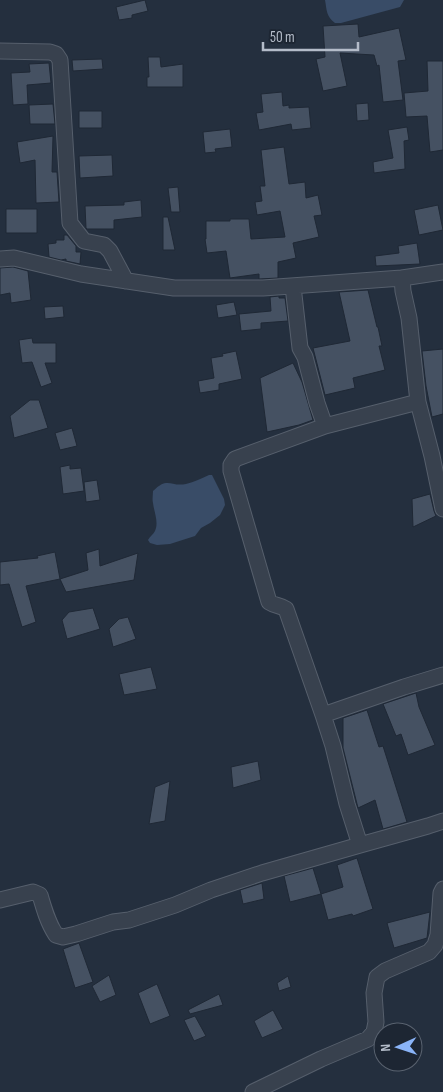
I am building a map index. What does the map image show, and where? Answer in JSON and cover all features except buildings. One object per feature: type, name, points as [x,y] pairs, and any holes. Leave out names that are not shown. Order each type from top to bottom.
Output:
[{"type":"street","points":[[0,51],[50,52],[56,54],[60,60],[70,222],[84,241],[104,245],[110,251],[126,281]]},
{"type":"street","points":[[0,259],[14,258],[81,274],[174,288],[263,288],[402,278],[443,272]]},
{"type":"street","points":[[402,278],[409,318],[418,402],[443,509]]},
{"type":"street","points":[[293,286],[300,348],[305,357],[325,426]]},
{"type":"street","points":[[360,845],[333,746],[286,609],[281,605],[274,605],[269,602],[231,471],[231,464],[235,458],[325,426],[418,402]]},
{"type":"street","points":[[323,715],[404,686],[443,675]]},
{"type":"street","points":[[0,900],[33,892],[40,895],[44,911],[53,931],[56,935],[63,937],[175,906],[211,890],[262,873],[443,821]]},
{"type":"street","points":[[253,1092],[321,1059],[368,1039],[374,1032],[376,1022],[374,993],[377,977],[385,971],[429,952],[435,944],[438,935],[441,893],[443,889]]},
{"type":"water","points":[[325,0],[404,0],[400,7],[335,23],[328,16]]},
{"type":"water","points":[[212,475],[224,499],[225,505],[220,515],[201,528],[195,536],[170,544],[157,545],[150,543],[148,540],[155,531],[157,524],[153,491],[162,484],[181,485]]}]
